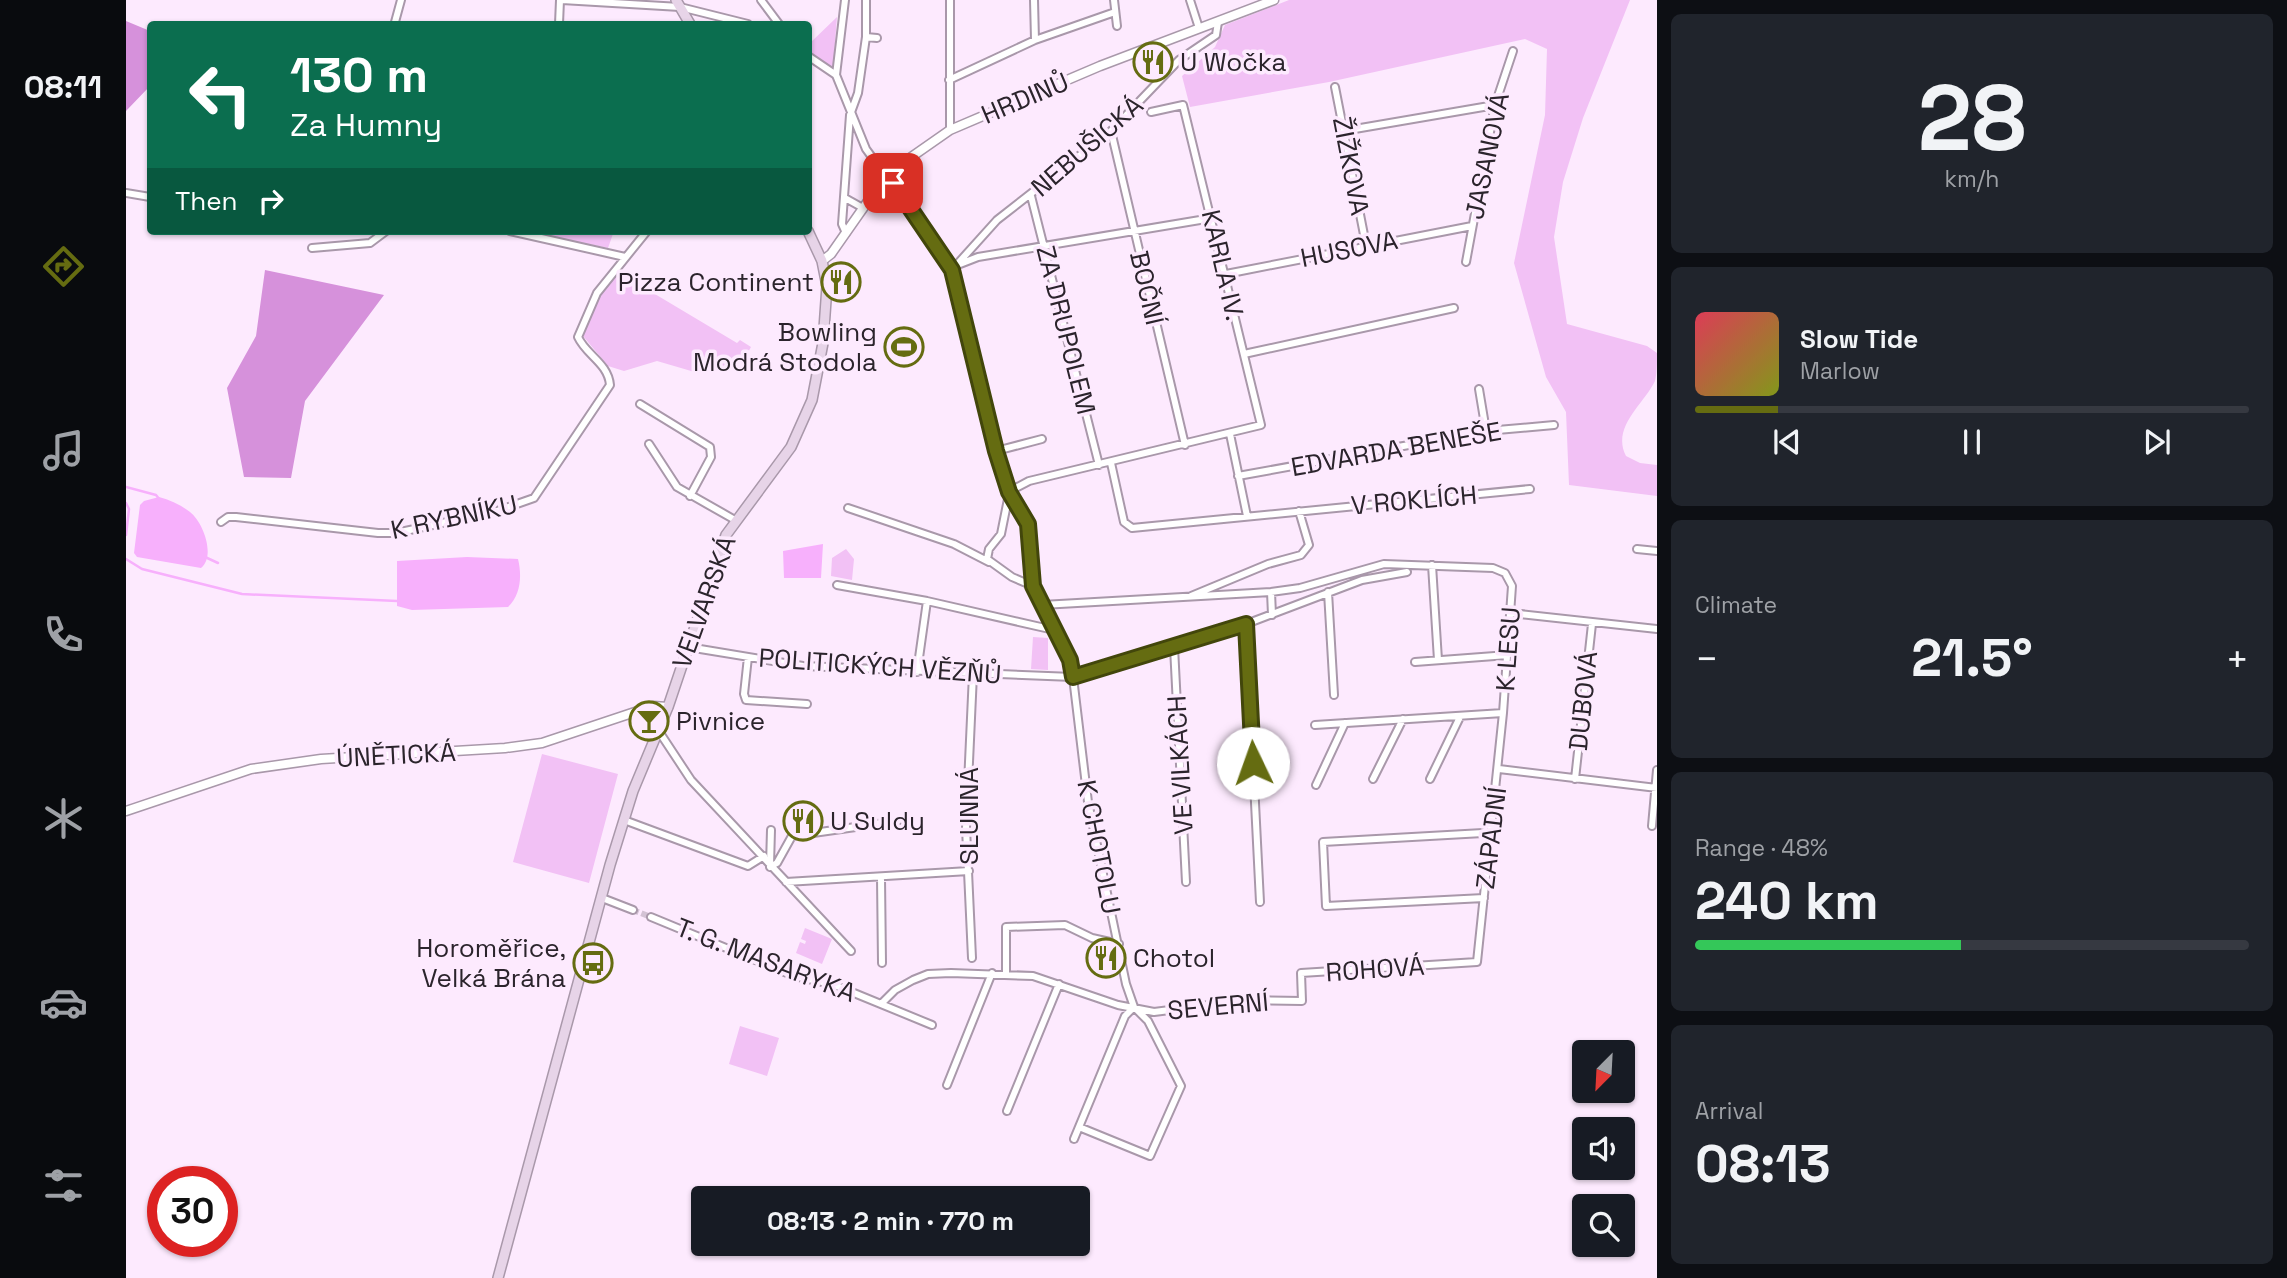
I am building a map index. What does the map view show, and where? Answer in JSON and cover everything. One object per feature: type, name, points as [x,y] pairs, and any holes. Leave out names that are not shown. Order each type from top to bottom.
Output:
[{"type":"main road","points":[[678,3],[688,21]]},
{"type":"main road","name":"VELVARSKÁ","points":[[498,1278],[624,820],[667,707],[726,536],[734,520],[791,447],[812,400],[827,307],[822,261],[810,235]]},
{"type":"street","points":[[395,21],[401,0]]},
{"type":"street","points":[[559,21],[561,0],[678,3],[738,21]]},
{"type":"street","points":[[761,0],[777,21]]},
{"type":"street","points":[[845,0],[836,75],[866,149],[887,174],[952,270],[996,451],[1009,492],[1028,524],[1033,586],[954,544],[848,508]]},
{"type":"street","points":[[846,233],[842,224],[850,115],[858,93],[866,37],[866,0]]},
{"type":"street","points":[[950,0],[950,130]]},
{"type":"street","points":[[1034,0],[1035,40]]},
{"type":"street","points":[[1114,0],[1117,26]]},
{"type":"street","points":[[1190,0],[1199,28]]},
{"type":"street","name":"HRDINŮ","points":[[822,261],[846,233],[887,174],[950,130],[1100,66],[1274,0]]},
{"type":"street","points":[[949,80],[1035,40],[1115,12]]},
{"type":"street","name":"NEBUŠICKÁ","points":[[952,270],[996,220],[1031,196],[1111,131],[1179,60],[1216,34],[1218,22]]},
{"type":"street","points":[[866,37],[877,38]]},
{"type":"street","name":"JASANOVÁ","points":[[1466,262],[1495,105],[1513,51]]},
{"type":"street","points":[[812,59],[836,75]]},
{"type":"street","name":"ŽIŽKOVA","points":[[1335,87],[1366,244]]},
{"type":"street","points":[[1343,131],[1495,105]]},
{"type":"street","name":"KARLA IV.","points":[[1152,112],[1183,106],[1226,274],[1261,425],[1230,434]]},
{"type":"street","name":"BOČNÍ","points":[[1111,131],[1185,445]]},
{"type":"street","points":[[126,193],[147,196]]},
{"type":"street","name":"ZA DRUPOLEM","points":[[1031,196],[1099,466]]},
{"type":"street","points":[[845,198],[863,208]]},
{"type":"street","points":[[952,270],[966,260],[1212,218]]},
{"type":"street","name":"HUSOVA","points":[[1226,274],[1366,244],[1472,226]]},
{"type":"street","points":[[312,248],[370,243],[381,235]]},
{"type":"street","points":[[527,235],[625,257]]},
{"type":"street","name":"K RYBNÍKU","points":[[221,522],[228,517],[236,517],[378,534],[396,533],[497,511],[534,498],[610,385],[609,374],[582,346],[578,337],[597,293],[644,235]]},
{"type":"street","points":[[1244,354],[1454,308]]},
{"type":"street","points":[[1479,389],[1486,431]]},
{"type":"street","points":[[640,404],[710,447],[711,457],[690,496]]},
{"type":"street","name":"EDVARDA BENEŠE","points":[[1238,476],[1486,431],[1554,425]]},
{"type":"street","points":[[1009,492],[1029,481],[1230,434],[1247,516]]},
{"type":"street","points":[[996,451],[1042,439]]},
{"type":"street","points":[[649,444],[677,487],[734,520]]},
{"type":"street","name":"V ROKLÍCH","points":[[1111,463],[1124,522],[1128,527],[1530,489]]},
{"type":"street","points":[[989,562],[987,555],[1001,534],[1009,505],[1009,492]]},
{"type":"street","points":[[1185,598],[1268,564],[1301,555],[1309,545],[1299,511]]},
{"type":"street","points":[[1637,549],[1657,551]]},
{"type":"street","name":"K LESU","points":[[1042,605],[1271,592],[1300,588],[1392,564],[1501,570],[1512,586],[1503,713],[1460,718],[1315,725]]},
{"type":"street","points":[[1432,565],[1438,660]]},
{"type":"street","name":"POLITICKÝCH VĚZŇŮ","points":[[688,647],[803,666],[1073,677],[1246,624],[1348,585],[1407,572]]},
{"type":"street","points":[[1348,574],[1348,585]]},
{"type":"street","points":[[837,585],[927,601],[1054,630]]},
{"type":"street","name":"K CHOTOLU","points":[[1033,586],[1070,660],[1088,802],[1134,1007],[1148,1021],[1181,1086],[1150,1156],[1079,1127]]},
{"type":"street","points":[[1271,592],[1272,615]]},
{"type":"street","points":[[1328,592],[1334,695]]},
{"type":"street","points":[[917,672],[927,601]]},
{"type":"street","points":[[1511,613],[1592,624],[1657,629]]},
{"type":"street","points":[[1246,624],[1260,902]]},
{"type":"street","name":"DUBOVÁ","points":[[1575,779],[1592,624]]},
{"type":"street","name":"VE VILKÁCH","points":[[1174,647],[1186,882]]},
{"type":"street","points":[[1415,662],[1508,655]]},
{"type":"street","points":[[748,657],[744,694],[746,700],[807,704]]},
{"type":"street","name":"SLUNNÁ","points":[[972,958],[966,828],[973,674]]},
{"type":"street","name":"ÚNĚTICKÁ","points":[[126,811],[251,769],[321,759],[505,748],[555,740],[653,706],[667,707]]},
{"type":"street","name":"ZÁPADNÍ","points":[[1477,962],[1503,713]]},
{"type":"street","points":[[1430,779],[1460,718]]},
{"type":"street","points":[[1373,779],[1403,719]]},
{"type":"street","points":[[1316,785],[1345,723]]},
{"type":"street","points":[[658,730],[691,780],[851,951]]},
{"type":"street","points":[[1499,769],[1656,788]]},
{"type":"street","points":[[1652,826],[1657,770]]},
{"type":"street","points":[[624,820],[748,866],[764,856]]},
{"type":"street","points":[[770,867],[777,863],[792,836],[898,821]]},
{"type":"street","points":[[770,867],[771,830]]},
{"type":"street","points":[[1483,833],[1323,842],[1326,906],[1484,898]]},
{"type":"street","points":[[785,881],[881,878],[969,871]]},
{"type":"street","points":[[881,878],[882,963]]},
{"type":"street","points":[[602,898],[633,909]]},
{"type":"street","name":"T. G. MASARYKA","points":[[651,917],[794,976],[832,985],[932,1026]]},
{"type":"street","points":[[1006,974],[1006,927],[1065,925],[1092,938],[1118,944]]},
{"type":"street","name":"ROHOVÁ","points":[[1303,1001],[1301,973],[1477,962]]},
{"type":"street","points":[[947,1085],[992,973]]},
{"type":"street","name":"T. G. MASARYKA","points":[[881,1004],[895,990],[928,974],[992,973],[1033,976],[1118,1005],[1134,1007]]},
{"type":"street","points":[[1007,1111],[1059,984]]},
{"type":"street","name":"SEVERNÍ","points":[[1134,1007],[1154,1012],[1171,1012],[1249,1000],[1303,1001]]},
{"type":"street","points":[[1074,1139],[1125,1016],[1134,1007]]},
{"type":"shaded area","points":[[1289,0],[1630,0],[1583,118],[1563,182],[1554,237],[1567,324],[1647,346],[1657,353],[1655,381],[1631,416],[1622,445],[1626,456],[1640,463],[1657,465],[1657,496],[1569,485],[1566,412],[1546,377],[1514,263],[1545,115],[1547,49],[1525,39],[1329,82],[1190,107],[1182,76],[1215,47],[1225,25]]},
{"type":"shaded area","points":[[837,17],[833,69],[812,53],[812,41]]},
{"type":"shaded area","points":[[126,21],[147,30],[147,89],[126,111]]},
{"type":"shaded area","points":[[543,235],[613,235],[608,248]]},
{"type":"shaded area","points":[[265,270],[384,295],[305,401],[291,478],[244,477],[227,388],[256,336]]},
{"type":"shaded area","points":[[618,272],[737,343],[740,340],[751,347],[746,356],[734,363],[698,373],[657,361],[624,371],[608,366],[583,336],[600,294]]},
{"type":"shaded area","points":[[159,497],[187,509],[199,523],[208,548],[205,563],[201,568],[137,557],[134,553],[140,505],[144,501]]},
{"type":"shaded area","points":[[823,544],[821,578],[784,578],[783,551]]},
{"type":"shaded area","points":[[846,549],[854,559],[852,580],[831,576],[832,558]]},
{"type":"shaded area","points":[[467,557],[518,559],[519,584],[516,597],[508,607],[412,610],[397,606],[397,561]]},
{"type":"shaded area","points":[[1033,637],[1048,638],[1048,670],[1031,669]]},
{"type":"shaded area","points":[[542,754],[618,774],[589,883],[513,862]]},
{"type":"shaded area","points":[[805,928],[832,939],[822,964],[796,953],[800,942],[805,944],[806,941],[801,939]]},
{"type":"shaded area","points":[[740,1026],[779,1038],[767,1076],[729,1064]]},
{"type":"waterway","points":[[126,487],[156,495],[160,500]]},
{"type":"waterway","points":[[126,503],[129,509],[126,535]]},
{"type":"waterway","points":[[205,557],[218,563]]},
{"type":"waterway","points":[[126,559],[142,569],[242,594],[397,601]]},
{"type":"tunnel","points":[[633,910],[651,917]]},
{"type":"place","name":"U Wočka","points":[[1153,62]]},
{"type":"place","name":"Pizza Continent","points":[[841,282]]},
{"type":"place","name":"Bowling Modrá Stodola","points":[[904,347]]},
{"type":"place","name":"Pivnice","points":[[649,721]]},
{"type":"place","name":"U Suldy","points":[[803,821]]},
{"type":"place","name":"Chotol","points":[[1106,958]]},
{"type":"place","name":"Horoměřice, Velká Brána","points":[[593,963]]},
{"type":"route","points":[[893,183],[952,270],[960,292],[996,451],[1009,492],[1028,524],[1033,586],[1070,660],[1073,677],[1246,624],[1253,763]]}]
